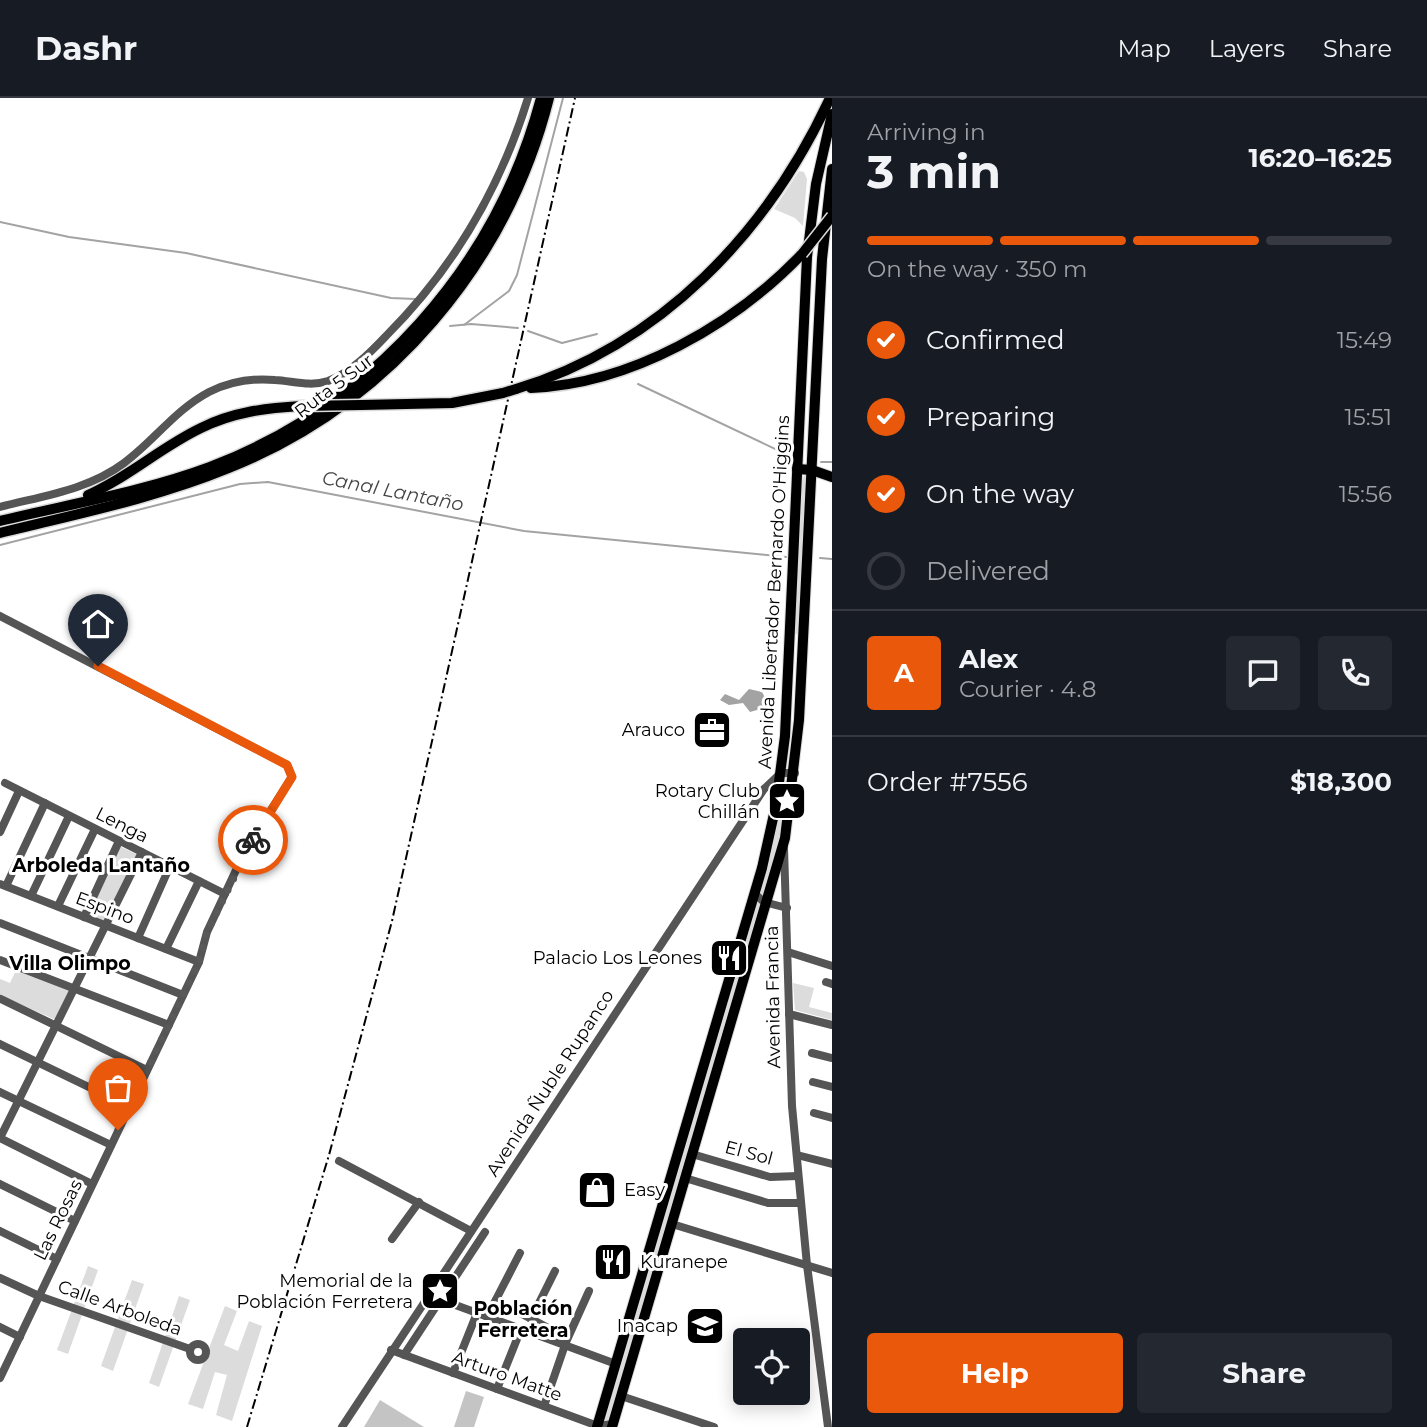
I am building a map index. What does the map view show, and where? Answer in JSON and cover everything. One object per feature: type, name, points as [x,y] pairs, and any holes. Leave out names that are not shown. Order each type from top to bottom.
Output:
[{"type":"highway","name":"Ruta 5 Sur","points":[[0,521],[188,474],[246,452],[328,405],[376,368],[440,301],[480,244],[517,171],[541,98]]},
{"type":"highway","name":"Ruta 5 Sur","points":[[0,533],[127,501],[210,476],[286,441],[361,391],[433,323],[477,264],[522,180],[550,98]]},
{"type":"highway","points":[[65,505],[124,477],[178,440],[211,423],[253,410],[301,406],[452,403],[519,388],[557,374],[616,344],[661,315],[741,241],[777,195],[801,156],[830,98]]},
{"type":"highway","points":[[519,388],[555,386],[588,379],[672,348],[739,310],[802,254],[832,216]]},
{"type":"main road","name":"Avenida Libertador Bernardo O'Higgins","points":[[597,1426],[768,846],[781,772],[807,257],[816,184],[832,114]]},
{"type":"main road","name":"Avenida Libertador Bernardo O'Higgins","points":[[612,1425],[785,838],[795,773],[804,648],[822,259],[832,169]]},
{"type":"main road","points":[[797,469],[812,470],[832,477]]},
{"type":"main road","points":[[789,646],[804,648]]},
{"type":"main road","points":[[709,1049],[722,1055]]},
{"type":"main road","points":[[605,1401],[611,1406],[620,1401]]},
{"type":"street","points":[[0,507],[74,488],[106,475],[130,458],[180,411],[216,389],[254,380],[318,383],[335,378],[355,365],[412,308],[474,225],[500,176],[528,98]]},
{"type":"street","name":"Las Rosas","points":[[0,616],[287,765],[292,777],[245,851],[203,943],[199,962],[0,1376]]},
{"type":"street","points":[[781,772],[795,773]]},
{"type":"street","name":"Avenida Ñuble Rupanco","points":[[342,1427],[764,789],[781,772]]},
{"type":"street","name":"Lenga","points":[[5,783],[225,894]]},
{"type":"street","points":[[0,832],[19,790]]},
{"type":"street","points":[[3,885],[45,803]]},
{"type":"street","points":[[31,896],[69,816]]},
{"type":"street","points":[[58,906],[95,829]]},
{"type":"street","name":"Avenida Francia","points":[[785,838],[789,1014],[797,1155],[807,1265],[828,1427]]},
{"type":"street","points":[[84,917],[119,841]]},
{"type":"street","points":[[92,1184],[0,1138],[142,852]]},
{"type":"street","points":[[138,938],[170,866]]},
{"type":"street","points":[[166,949],[199,881]]},
{"type":"street","name":"Espino","points":[[3,885],[199,962]]},
{"type":"street","points":[[755,894],[766,903],[787,908]]},
{"type":"street","points":[[0,923],[183,995]]},
{"type":"street","points":[[788,952],[832,966]]},
{"type":"street","points":[[0,960],[169,1025]]},
{"type":"street","points":[[1,999],[147,1070]]},
{"type":"street","points":[[789,1014],[832,1025]]},
{"type":"street","points":[[0,1044],[130,1107]]},
{"type":"street","points":[[812,1053],[832,1058]]},
{"type":"street","points":[[813,1082],[832,1087]]},
{"type":"street","points":[[0,1092],[111,1146]]},
{"type":"street","points":[[814,1113],[832,1118]]},
{"type":"street","name":"El Sol","points":[[692,1154],[770,1177],[799,1176]]},
{"type":"street","points":[[797,1155],[832,1164]]},
{"type":"street","points":[[338,1161],[471,1231]]},
{"type":"street","points":[[685,1178],[768,1203],[801,1203]]},
{"type":"street","points":[[0,1184],[75,1221]]},
{"type":"street","points":[[392,1239],[419,1202]]},
{"type":"street","points":[[672,1224],[832,1273]]},
{"type":"street","points":[[0,1231],[57,1259]]},
{"type":"street","points":[[404,1355],[485,1232]]},
{"type":"street","points":[[487,1317],[520,1253]]},
{"type":"street","points":[[531,1319],[555,1271]]},
{"type":"street","name":"Calle Arboleda","points":[[0,1278],[39,1296],[190,1349]]},
{"type":"street","points":[[544,1406],[566,1342],[589,1291]]},
{"type":"street","points":[[428,1295],[521,1329],[566,1342],[616,1364]]},
{"type":"street","points":[[496,1300],[566,1342]]},
{"type":"street","points":[[453,1373],[477,1313]]},
{"type":"street","points":[[0,1327],[20,1337]]},
{"type":"street","points":[[498,1389],[521,1329]]},
{"type":"street","name":"Arturo Matte","points":[[391,1350],[597,1426],[612,1425]]},
{"type":"street","points":[[620,1401],[714,1427]]},
{"type":"shaded area","points":[[799,171],[804,172],[807,179],[803,226],[795,218],[774,209]]},
{"type":"shaded area","points":[[804,476],[807,476],[798,635],[794,632]]},
{"type":"shaded area","points":[[749,689],[762,692],[771,709],[770,713],[766,715],[757,710],[750,712],[743,703],[729,705],[720,700],[725,694],[739,700]]},
{"type":"shaded area","points":[[784,780],[791,781],[781,838],[609,1427],[603,1427],[759,898]]},
{"type":"shaded area","points":[[119,846],[138,855],[107,923],[89,916]]},
{"type":"shaded area","points":[[17,968],[72,989],[56,1020],[0,995],[0,979],[10,983]]},
{"type":"shaded area","points":[[793,983],[814,988],[809,1007],[832,1013],[832,1020],[795,1010]]},
{"type":"shaded area","points":[[88,1266],[98,1270],[68,1354],[57,1350]]},
{"type":"shaded area","points":[[132,1280],[144,1284],[113,1371],[101,1366]]},
{"type":"shaded area","points":[[179,1296],[190,1300],[159,1387],[149,1383]]},
{"type":"shaded area","points":[[225,1306],[237,1311],[224,1345],[238,1351],[249,1321],[262,1326],[232,1421],[216,1415],[227,1375],[215,1372],[203,1409],[188,1404]]},
{"type":"building","points":[[466,1391],[484,1397],[474,1427],[454,1427]]},
{"type":"building","points":[[380,1400],[424,1427],[364,1427]]},
{"type":"waterway","points":[[464,325],[509,291],[517,275],[563,98]]},
{"type":"waterway","points":[[0,222],[69,237],[186,253],[391,298],[415,299]]},
{"type":"waterway","points":[[450,326],[471,324],[518,328]]},
{"type":"waterway","points":[[528,331],[562,343],[597,334]]},
{"type":"waterway","points":[[638,384],[790,456]]},
{"type":"waterway","points":[[821,462],[832,462]]},
{"type":"waterway","name":"Canal Lantaño","points":[[0,545],[240,484],[268,482],[524,531],[786,557]]},
{"type":"waterway","name":"Canal Lantaño","points":[[820,558],[832,559]]},
{"type":"railway","points":[[247,1427],[329,1155],[392,921],[575,98]]},
{"type":"way so far","points":[[118,1130],[199,962],[207,932],[245,851],[253,840]]},
{"type":"place","name":"Arauco","points":[[712,730]]},
{"type":"place","name":"Rotary Club Chillán","points":[[787,801]]},
{"type":"place","name":"Palacio Los Leones","points":[[729,958]]},
{"type":"place","name":"Easy","points":[[597,1190]]},
{"type":"place","name":"Kuranepe","points":[[613,1262]]},
{"type":"place","name":"Memorial de la Población Ferretera","points":[[440,1291]]},
{"type":"place","name":"Inacap","points":[[705,1326]]},
{"type":"district","name":"Arboleda Lantaño","points":[[101,865]]},
{"type":"district","name":"Villa Olimpo","points":[[70,963]]},
{"type":"district","name":"Población Ferretera","points":[[523,1319]]},
{"type":"route","points":[[98,666],[287,765],[292,771],[292,777],[253,840]]}]
